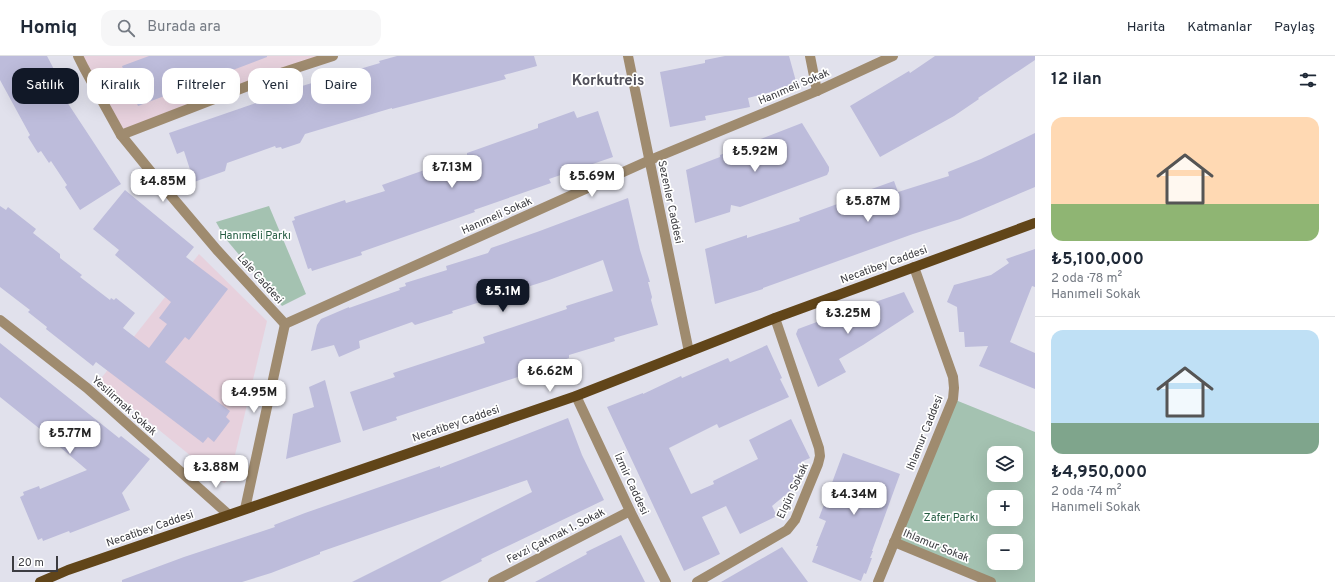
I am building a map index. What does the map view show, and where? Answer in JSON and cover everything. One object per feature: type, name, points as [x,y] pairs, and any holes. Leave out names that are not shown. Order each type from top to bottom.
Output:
[{"type":"main road","name":"Necatibey Caddesi","points":[[40,582],[68,570],[576,396],[775,318],[1035,223]]},
{"type":"street","name":"Lale Caddesi","points":[[78,56],[121,135],[217,250],[285,324]]},
{"type":"street","points":[[121,135],[284,72],[333,56]]},
{"type":"street","name":"Sezenler Caddesi","points":[[628,56],[689,352]]},
{"type":"street","points":[[810,56],[817,91]]},
{"type":"street","name":"Hanımeli Sokak","points":[[285,324],[650,160],[817,91],[893,56]]},
{"type":"street","name":"Ihlamur Caddesi","points":[[878,582],[953,399],[954,388],[952,377],[914,267]]},
{"type":"street","name":"Elgün Sokak","points":[[697,582],[787,530],[795,520],[818,464],[820,456],[819,448],[775,318]]},
{"type":"street","name":"Yesilirmak Sokak","points":[[0,320],[87,388],[229,515]]},
{"type":"street","points":[[245,509],[285,324]]},
{"type":"street","name":"İzmir Caddesi","points":[[576,396],[630,511],[666,582]]},
{"type":"street","name":"Fevzi Çakmak 1. Sokak","points":[[492,582],[630,511]]},
{"type":"street","name":"Ihlamur Sokak","points":[[894,542],[991,582]]},
{"type":"shaded area","points":[[78,56],[333,56],[301,68],[248,68],[248,88],[240,91],[240,68],[162,68],[162,104],[204,104],[121,135],[104,104],[154,104],[154,68],[87,68],[87,73]]},
{"type":"shaded area","points":[[199,254],[267,321],[229,480],[224,483],[99,381]]},
{"type":"green space","name":"Hanımeli Parkı","points":[[269,206],[306,294],[282,306],[225,238],[216,222]]},
{"type":"green space","name":"Zafer Parkı","points":[[953,399],[1035,432],[1035,582],[991,582],[894,542]]},
{"type":"building","points":[[0,56],[47,56],[53,68],[12,68],[12,102],[0,80]]},
{"type":"building","points":[[149,56],[267,56],[238,68],[162,68],[162,97],[154,100],[154,68],[123,68],[122,66]]},
{"type":"building","points":[[397,56],[534,56],[537,66],[504,75],[506,79],[392,108],[305,134],[300,143],[282,149],[281,147],[276,148],[275,146],[227,163],[225,171],[194,182],[184,151],[177,154],[169,133],[253,104],[303,104],[303,86],[311,83],[311,104],[371,104],[371,68],[363,68],[380,63],[379,61]]},
{"type":"building","points":[[725,56],[789,56],[797,85],[748,98],[750,107],[705,116],[706,120],[670,127],[660,72],[705,63],[705,60]]},
{"type":"building","points":[[935,56],[1035,56],[1035,60],[954,116],[880,157],[850,106],[909,71],[910,73]]},
{"type":"building","points":[[13,104],[68,104],[121,184],[80,210],[65,187],[67,185],[51,161],[49,163],[41,151],[38,153],[28,137],[30,135]]},
{"type":"building","points":[[574,111],[577,118],[598,111],[613,157],[549,179],[551,183],[474,210],[475,212],[361,252],[362,255],[312,271],[311,268],[308,269],[292,221],[295,220],[294,217],[345,200],[346,203],[385,191],[382,185],[538,128],[538,124]]},
{"type":"building","points":[[802,123],[829,167],[827,175],[740,207],[731,205],[730,212],[695,223],[686,170]]},
{"type":"building","points":[[1035,133],[1035,187],[960,219],[913,234],[763,289],[715,304],[705,249],[747,235],[747,238],[800,221],[799,218],[851,199],[852,196],[894,181],[898,192],[949,176],[948,172],[981,159]]},
{"type":"building","points":[[125,190],[194,247],[186,257],[228,289],[189,340],[185,337],[165,362],[230,411],[226,417],[230,421],[214,442],[208,437],[203,443],[96,362],[93,366],[46,329],[47,327],[28,312],[30,310],[0,287],[0,206],[6,210],[8,207],[36,229],[33,233],[60,254],[60,258],[82,275],[80,277],[110,300],[111,298],[114,300],[116,298],[135,313],[123,328],[149,348],[167,324],[159,318],[171,302],[115,255],[119,250],[93,229]]},
{"type":"building","points":[[628,198],[640,250],[650,282],[648,282],[652,297],[651,300],[658,325],[614,338],[615,341],[569,355],[569,358],[527,374],[396,417],[397,420],[363,431],[350,392],[395,377],[393,373],[485,343],[483,337],[567,309],[566,306],[613,291],[603,260],[549,280],[452,311],[453,313],[415,325],[412,322],[359,341],[360,348],[339,357],[334,345],[311,351],[317,325],[321,319],[349,307],[400,290],[399,288],[406,286],[405,283],[447,270],[446,266],[488,253],[491,248]]},
{"type":"building","points":[[1035,249],[1035,287],[1032,286],[1010,342],[1035,353],[1035,389],[979,366],[988,346],[965,347],[964,332],[959,332],[957,307],[947,302],[954,285],[991,275],[1009,263],[1006,259]]},
{"type":"building","points":[[904,292],[914,312],[839,359],[846,372],[818,387],[796,334],[798,329],[825,319],[827,322],[847,314],[849,311]]},
{"type":"building","points":[[0,343],[119,438],[121,436],[150,459],[122,493],[130,510],[70,533],[69,531],[43,541],[42,538],[38,540],[20,497],[24,495],[23,492],[39,486],[40,489],[87,470],[54,442],[55,441],[0,397]]},
{"type":"building","points":[[767,345],[782,378],[780,379],[789,397],[719,428],[717,424],[669,448],[691,494],[714,484],[713,481],[758,459],[749,440],[791,419],[810,458],[801,462],[800,469],[794,479],[796,486],[772,506],[777,516],[740,534],[726,506],[702,517],[720,554],[684,571],[607,407],[643,394],[681,376],[682,378],[728,358],[730,362]]},
{"type":"building","points":[[325,380],[341,442],[286,459],[293,414],[314,407],[309,387]]},
{"type":"building","points":[[568,418],[582,455],[604,500],[481,559],[482,561],[440,582],[352,582],[532,492],[527,480],[320,552],[320,554],[271,573],[242,582],[122,582],[122,580],[184,557],[275,527],[274,525],[305,513],[440,466],[440,468]]},
{"type":"building","points":[[843,453],[900,474],[872,551],[870,558],[872,558],[866,574],[864,573],[861,581],[812,562],[818,546],[816,546],[826,521],[819,518]]},
{"type":"building","points":[[621,535],[645,582],[535,582],[587,554],[586,552]]},
{"type":"building","points":[[782,547],[808,582],[721,582]]},
{"type":"district","name":"Korkutreis","points":[[608,81]]}]
